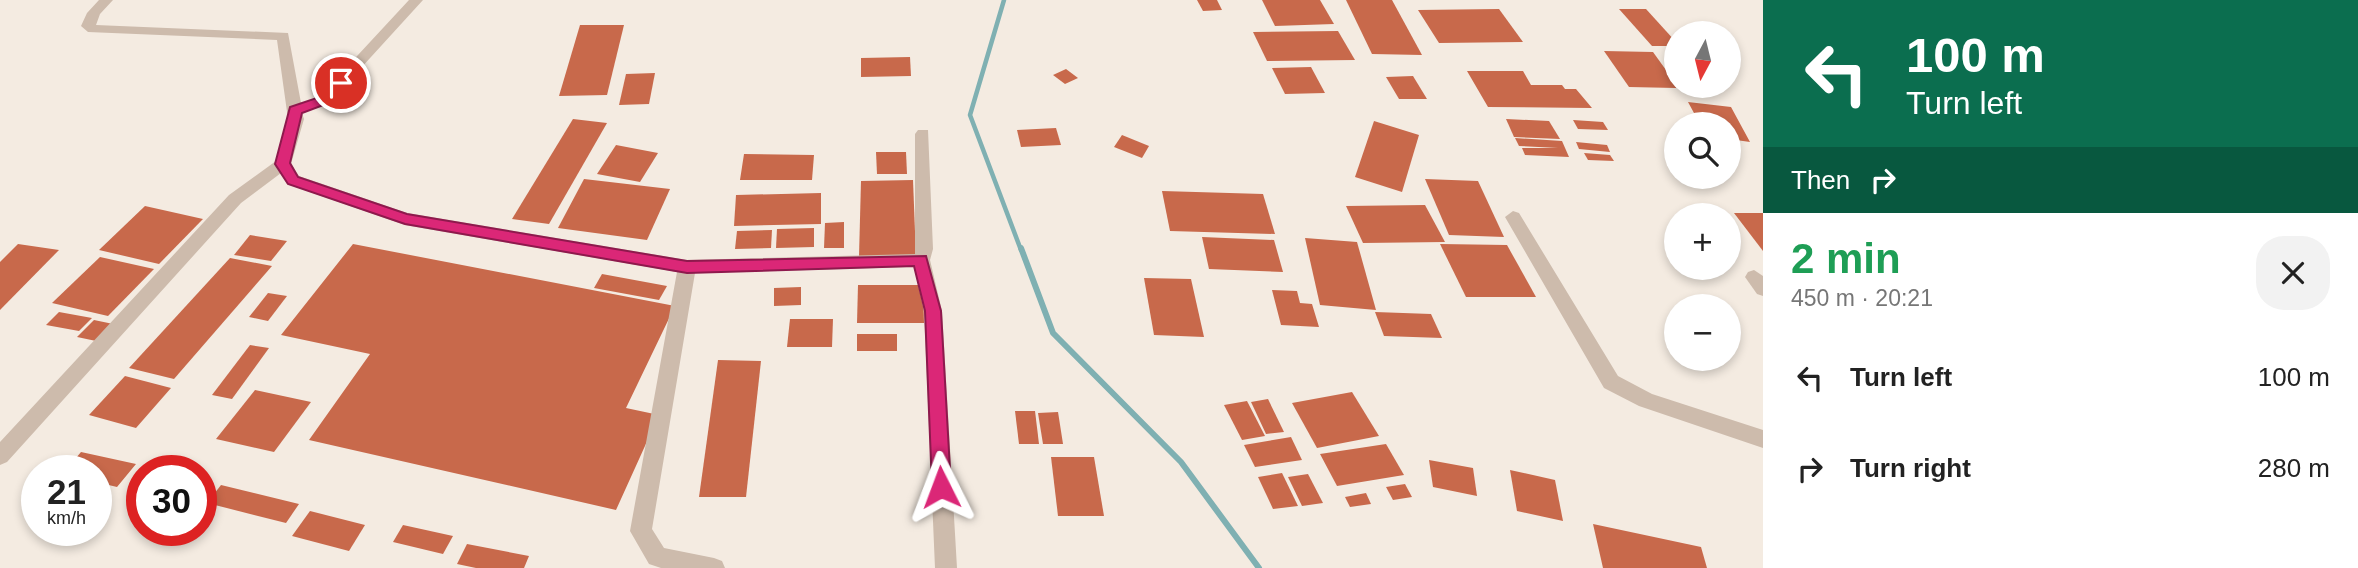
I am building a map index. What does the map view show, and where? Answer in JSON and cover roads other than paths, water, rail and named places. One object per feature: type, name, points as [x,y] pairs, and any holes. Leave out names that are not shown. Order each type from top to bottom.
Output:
[{"type":"street","points":[[0,456],[235,199],[283,164],[296,119],[283,36],[93,29],[88,26],[94,13],[106,0]]},
{"type":"street","points":[[295,110],[324,100],[416,0]]},
{"type":"street","points":[[923,134],[925,249],[921,260],[933,311],[946,568]]},
{"type":"street","points":[[283,164],[293,180],[405,219],[687,267],[921,260]]},
{"type":"street","points":[[1513,218],[1611,382],[1646,400],[1763,439]]},
{"type":"street","points":[[687,267],[641,531],[657,557],[714,568]]},
{"type":"waterway","points":[[1004,0],[970,115],[1021,250]]},
{"type":"waterway","points":[[1021,248],[1053,333],[1181,462],[1259,568]]}]
